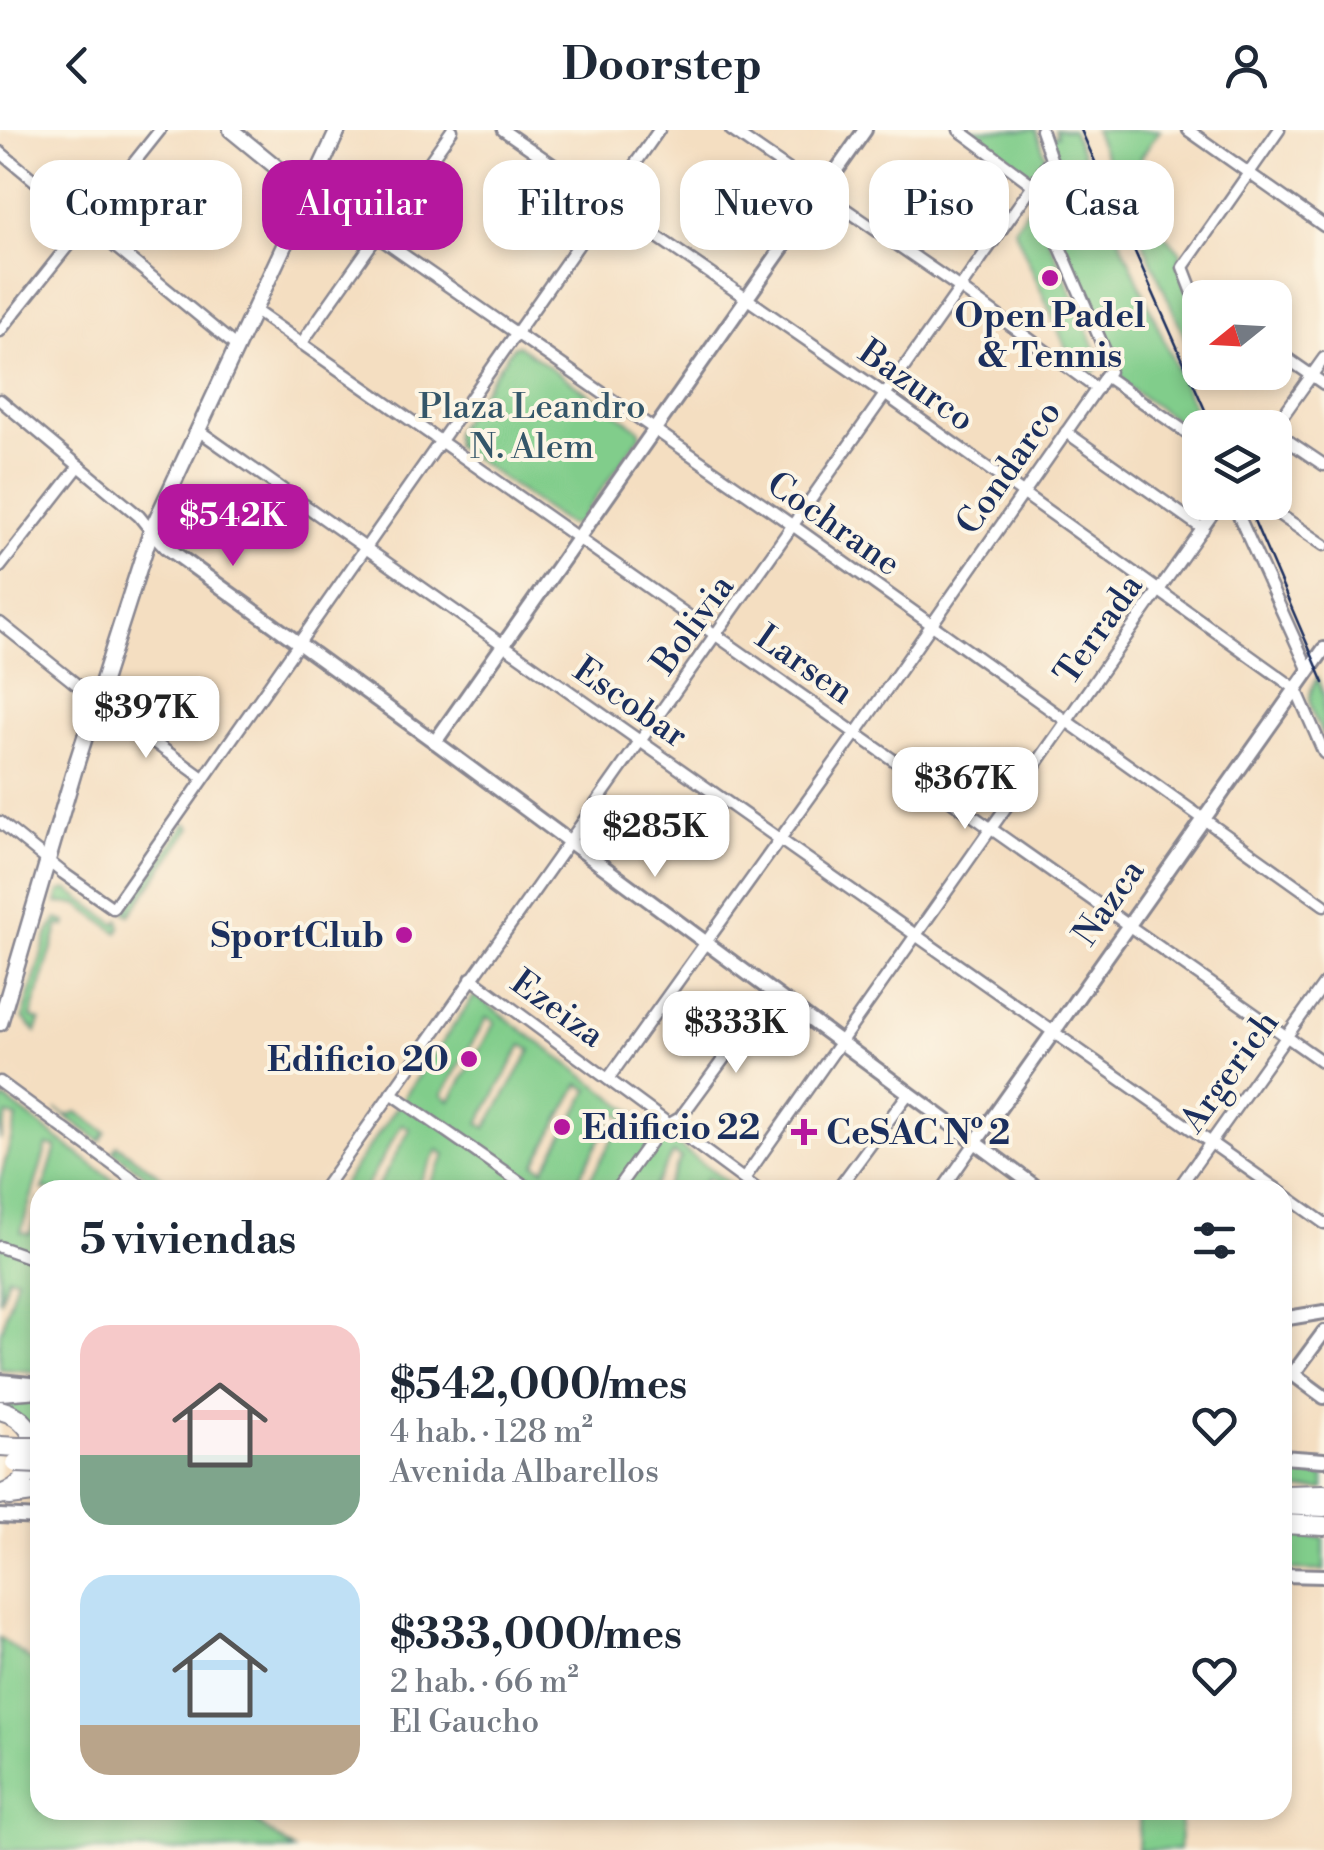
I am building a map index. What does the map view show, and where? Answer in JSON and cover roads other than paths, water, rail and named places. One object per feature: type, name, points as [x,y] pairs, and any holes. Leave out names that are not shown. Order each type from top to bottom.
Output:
[{"type":"highway","points":[[0,1410],[12,1414],[30,1435]]},
{"type":"highway","points":[[0,1495],[25,1481],[30,1472]]},
{"type":"highway","points":[[0,1495],[30,1493]]},
{"type":"highway","points":[[1292,1496],[1324,1494]]},
{"type":"highway","points":[[1292,1506],[1324,1508]]},
{"type":"highway","points":[[1292,1524],[1324,1526]]},
{"type":"main road","points":[[231,130],[268,160]]},
{"type":"main road","points":[[324,160],[338,130]]},
{"type":"main road","points":[[0,1024],[96,700],[151,531],[282,250]]},
{"type":"main road","points":[[0,1393],[30,1389]]},
{"type":"street","points":[[136,160],[160,130]]},
{"type":"street","points":[[431,160],[452,130]]},
{"type":"street","name":"Bazurco","points":[[503,130],[546,160]]},
{"type":"street","points":[[638,160],[659,130]]},
{"type":"street","points":[[731,130],[774,160]]},
{"type":"street","points":[[845,160],[865,130]]},
{"type":"street","points":[[959,130],[1029,182]]},
{"type":"street","points":[[1042,130],[1051,160]]},
{"type":"street","points":[[1188,130],[1324,226]]},
{"type":"street","points":[[1188,280],[1183,267],[1279,130]]},
{"type":"street","points":[[0,152],[30,177]]},
{"type":"street","name":"Bolivia","points":[[330,1180],[1029,193]]},
{"type":"street","points":[[849,212],[1097,389]]},
{"type":"street","name":"Bazurco","points":[[660,240],[1159,589],[1296,690]]},
{"type":"street","points":[[0,331],[64,250]]},
{"type":"street","points":[[119,250],[236,347]]},
{"type":"street","points":[[301,344],[368,250]]},
{"type":"street","name":"Cochrane","points":[[398,250],[1324,905]]},
{"type":"street","points":[[0,822],[112,908],[573,250]]},
{"type":"street","points":[[436,742],[781,250]]},
{"type":"street","points":[[1061,250],[1108,360],[1110,366],[1105,376],[1182,429]]},
{"type":"street","name":"Larsen","points":[[254,310],[1324,1063]]},
{"type":"street","points":[[1288,410],[1324,358]]},
{"type":"street","points":[[1292,361],[1324,384]]},
{"type":"street","name":"Condarco","points":[[608,1078],[856,733],[1105,376]]},
{"type":"street","points":[[0,400],[140,516],[166,547],[1026,1180]]},
{"type":"street","name":"Escobar","points":[[198,430],[1263,1180]]},
{"type":"street","points":[[1066,432],[1203,530]]},
{"type":"street","points":[[1292,442],[1324,465]]},
{"type":"street","points":[[0,567],[79,466]]},
{"type":"street","name":"Terrada","points":[[744,1179],[1209,520]]},
{"type":"street","points":[[1241,520],[1309,672]]},
{"type":"street","points":[[1287,520],[1324,545]]},
{"type":"street","points":[[0,623],[203,778]]},
{"type":"street","name":"Nazca","points":[[949,1180],[1324,649]]},
{"type":"street","points":[[1296,690],[1324,753]]},
{"type":"street","name":"Ezeiza","points":[[471,978],[744,1179]]},
{"type":"street","name":"Argerich","points":[[1185,1180],[1324,984]]},
{"type":"street","points":[[623,1180],[659,1130],[680,1118],[772,993]]},
{"type":"street","points":[[0,1082],[133,1180]]},
{"type":"street","points":[[391,1093],[517,1180]]},
{"type":"street","points":[[844,1180],[908,1094]]},
{"type":"street","name":"Escobar","points":[[1292,1200],[1324,1222]]},
{"type":"street","points":[[0,1247],[30,1258]]},
{"type":"street","points":[[1292,1317],[1324,1312]]},
{"type":"street","points":[[1292,1366],[1324,1332]]},
{"type":"street","points":[[1292,1373],[1324,1397]]},
{"type":"street","points":[[0,1382],[30,1386]]},
{"type":"street","points":[[1292,1458],[1324,1460]]},
{"type":"street","points":[[0,1516],[30,1518]]},
{"type":"street","points":[[1292,1575],[1324,1576]]},
{"type":"railway","points":[[1081,130],[1205,410]]},
{"type":"railway","points":[[1254,520],[1324,683]]},
{"type":"place","name":"Open Padel & Tennis","points":[[1050,278]]},
{"type":"place","name":"SportClub","points":[[404,935]]},
{"type":"place","name":"Edificio 20","points":[[469,1059]]},
{"type":"place","name":"Edificio 22","points":[[562,1127]]},
{"type":"place","name":"CeSAC Nº 2","points":[[804,1132]]},
{"type":"park label","name":"Plaza Leandro N. Alem","points":[[532,426]]}]
